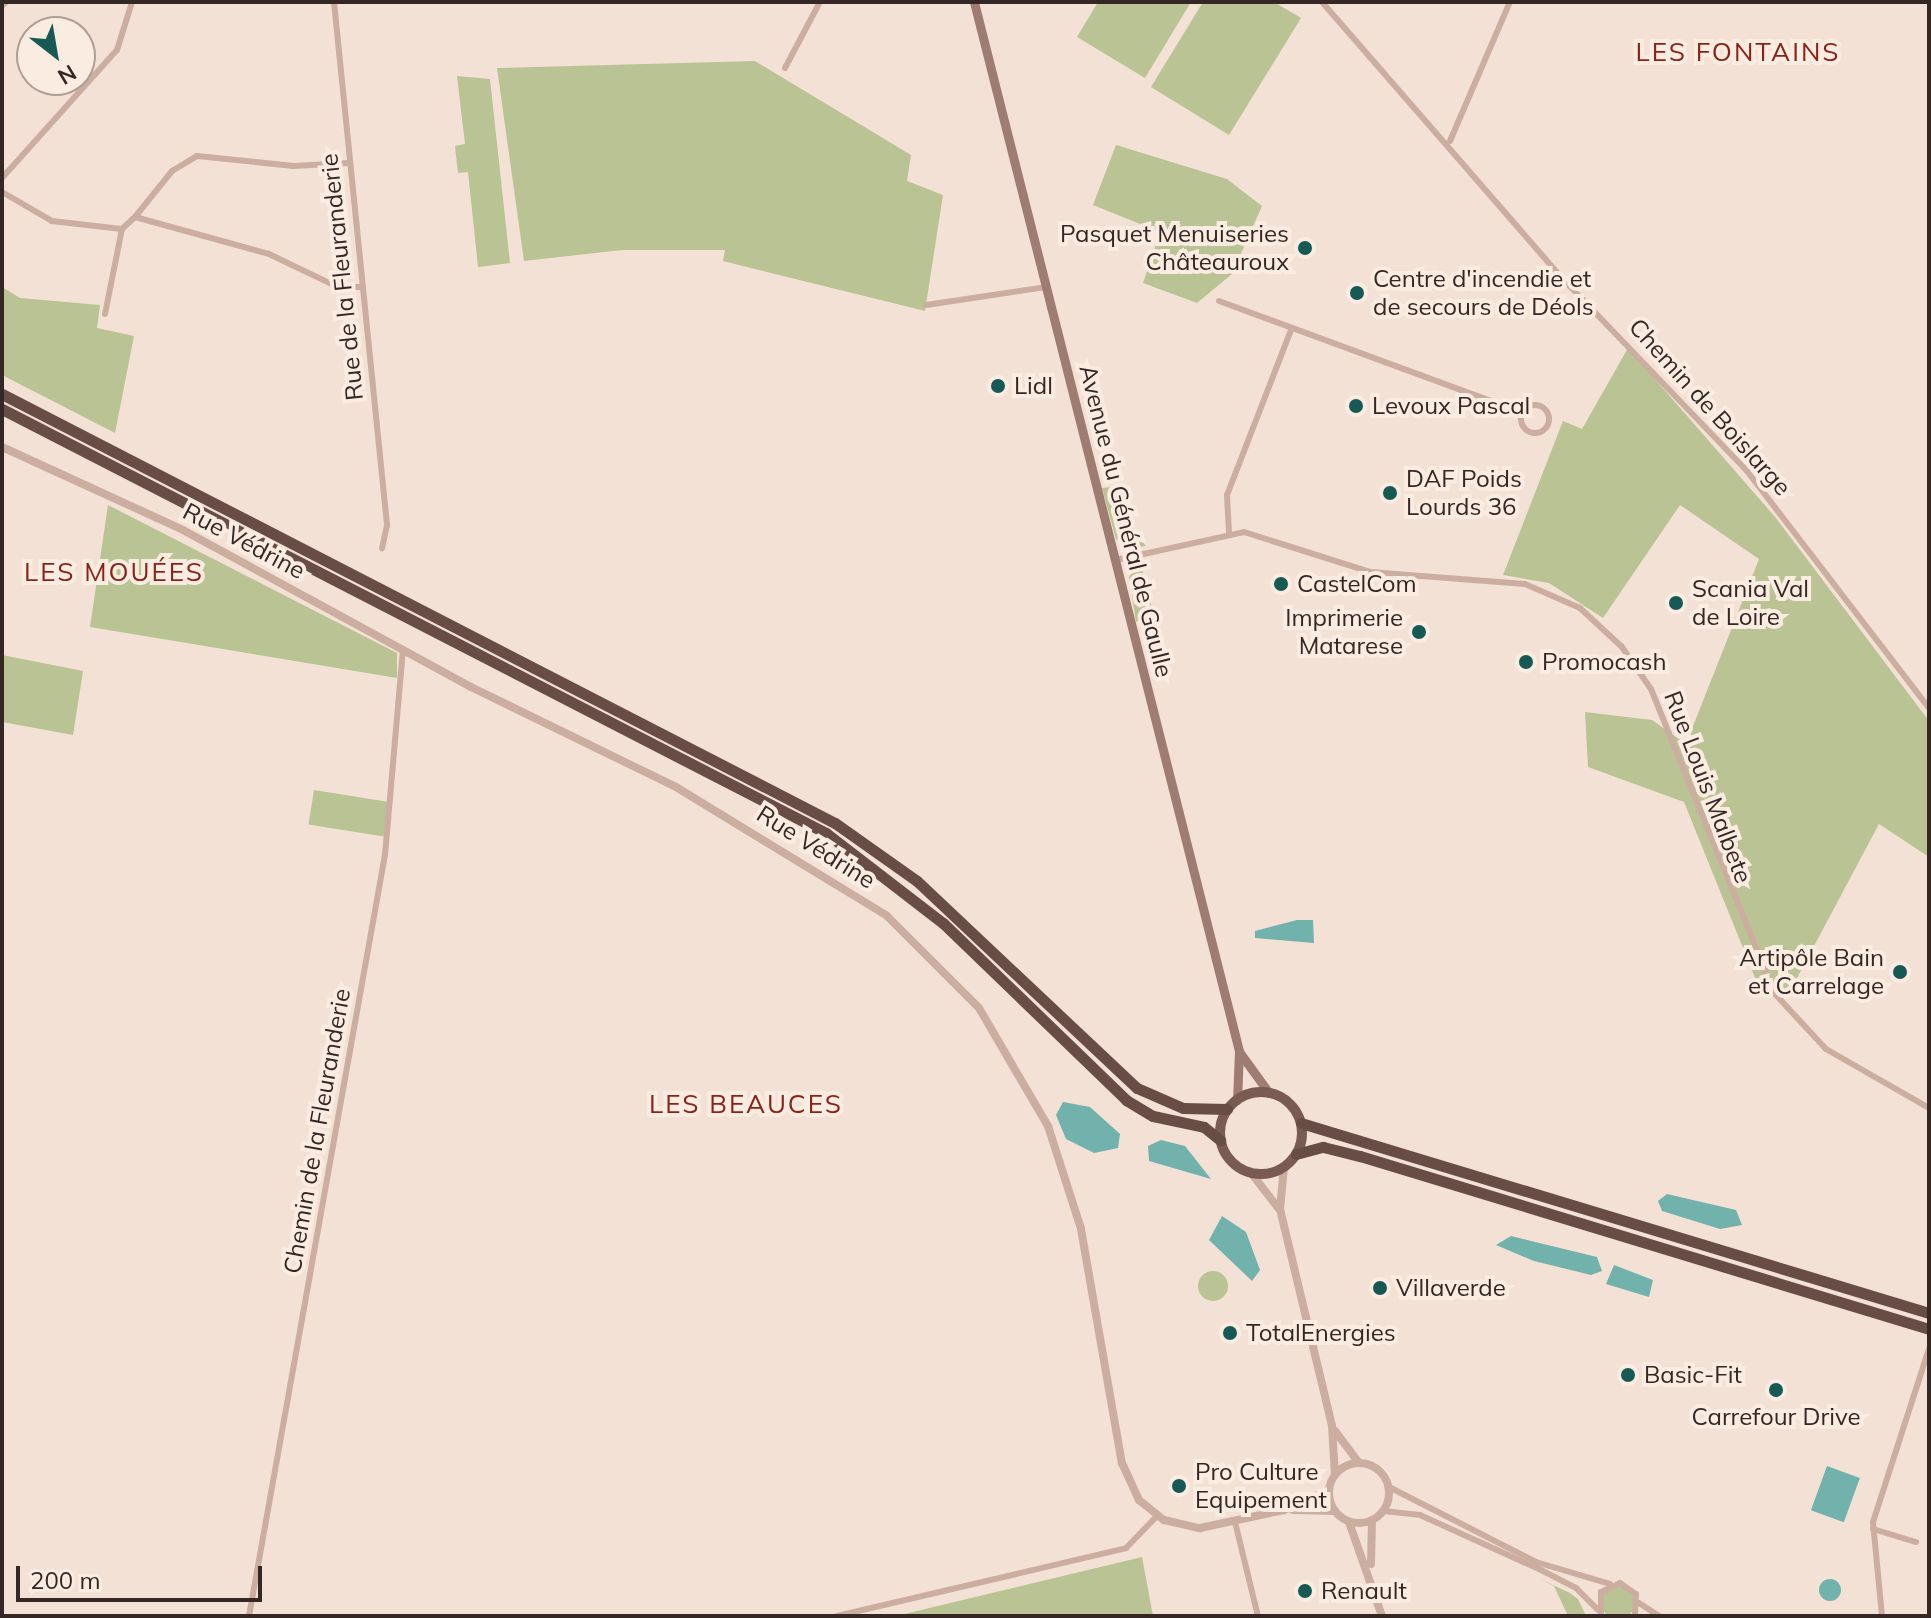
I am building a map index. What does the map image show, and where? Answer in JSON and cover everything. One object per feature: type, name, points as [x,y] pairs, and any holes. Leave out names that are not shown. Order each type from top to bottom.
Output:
[{"type":"highway","points":[[2,394],[835,823],[917,881],[1137,1088],[1183,1108],[1232,1104]]},
{"type":"highway","points":[[2,409],[826,833],[943,923],[1126,1100],[1153,1116],[1204,1127],[1220,1140]]},
{"type":"highway","points":[[1301,1123],[1927,1312]]},
{"type":"highway","points":[[1296,1154],[1323,1147],[1360,1156],[1924,1328]]},
{"type":"main road","name":"Avenue du Général de Gaulle","points":[[974,2],[1239,1051],[1269,1093]]},
{"type":"main road","name":"Avenue du Général de Gaulle","points":[[1232,1104],[1239,1051]]},
{"type":"main road","points":[[1269,1093],[1290,1104],[1301,1123],[1296,1154],[1284,1167],[1252,1174],[1228,1158],[1220,1140],[1232,1104],[1269,1093]]},
{"type":"street","points":[[2,178],[117,50],[132,2]]},
{"type":"street","name":"Rue de la Fleuranderie","points":[[334,2],[387,525],[382,548]]},
{"type":"street","points":[[785,68],[820,2]]},
{"type":"street","name":"Chemin de Boislarge","points":[[1322,2],[1450,141],[1562,278],[1754,480],[1929,708]]},
{"type":"street","points":[[1450,141],[1510,2]]},
{"type":"street","points":[[105,314],[122,229],[172,171],[197,156],[293,166],[349,163]]},
{"type":"street","points":[[2,192],[52,221],[122,229]]},
{"type":"street","points":[[135,217],[269,254],[338,287],[363,287]]},
{"type":"street","points":[[926,305],[1046,287]]},
{"type":"street","points":[[1219,301],[1523,413],[1538,406],[1548,424],[1530,432],[1523,413]]},
{"type":"street","points":[[1229,533],[1227,495],[1291,330]]},
{"type":"street","name":"Rue Védrine","points":[[2,447],[183,530],[403,650],[800,857],[887,916],[979,1008],[1027,1082],[1066,1174],[1122,1463],[1132,1489],[1157,1516]]},
{"type":"street","name":"Rue Louis Malbete","points":[[1116,560],[1229,533],[1252,533],[1370,572],[1525,584],[1595,619],[1654,696],[1775,994],[1843,1062],[1929,1108]]},
{"type":"street","name":"Chemin de la Fleuranderie","points":[[249,1616],[385,855],[403,650]]},
{"type":"street","points":[[1284,1167],[1280,1209],[1332,1426],[1335,1475],[1329,1490],[1335,1511]]},
{"type":"street","points":[[1252,1174],[1280,1209]]},
{"type":"street","points":[[1882,1616],[1873,1529],[1929,1349]]},
{"type":"street","points":[[1332,1426],[1358,1462]]},
{"type":"street","points":[[1335,1475],[1358,1462],[1372,1465],[1388,1483],[1536,1562],[1630,1587],[1639,1603],[1659,1616]]},
{"type":"street","points":[[1349,1521],[1372,1520],[1383,1511],[1388,1483]]},
{"type":"street","points":[[837,1616],[1126,1548],[1157,1516],[1188,1528],[1235,1522],[1284,1510],[1329,1490]]},
{"type":"street","points":[[1284,1510],[1335,1511],[1349,1521],[1371,1568],[1382,1616]]},
{"type":"street","points":[[1383,1511],[1420,1515],[1539,1569],[1576,1588],[1600,1613],[1610,1584]]},
{"type":"street","points":[[1371,1568],[1372,1520]]},
{"type":"street","points":[[1235,1522],[1258,1616]]},
{"type":"street","points":[[1873,1529],[1916,1542]]},
{"type":"street","points":[[1635,1616],[1639,1603]]},
{"type":"green space","points":[[1098,2],[1191,2],[1145,78],[1077,37]]},
{"type":"green space","points":[[1203,2],[1274,2],[1301,18],[1229,135],[1151,87]]},
{"type":"green space","points":[[755,61],[911,155],[907,181],[943,195],[925,311],[723,261],[725,250],[622,250],[524,261],[497,68]]},
{"type":"green space","points":[[457,76],[490,79],[510,263],[478,267],[468,172],[458,173],[455,146],[465,144]]},
{"type":"green space","points":[[1116,145],[1227,179],[1262,206],[1232,274],[1197,303],[1143,283],[1160,232],[1093,205]]},
{"type":"green space","points":[[2,287],[20,298],[100,305],[97,328],[134,336],[115,433],[2,375]]},
{"type":"green space","points":[[1628,348],[1776,518],[1929,721],[1929,857],[1879,824],[1789,993],[1760,990],[1684,802],[1588,767],[1585,712],[1652,720],[1686,744],[1759,559],[1680,505],[1603,618],[1549,583],[1503,575],[1563,421],[1582,429]]},
{"type":"green space","points":[[1122,486],[1134,531],[1146,546],[1128,548],[1116,539],[1102,488]]},
{"type":"green space","points":[[108,505],[397,653],[397,678],[90,627]]},
{"type":"green space","points":[[1140,562],[1153,611],[1136,622],[1129,577]]},
{"type":"green space","points":[[2,655],[83,671],[73,735],[2,722]]},
{"type":"green space","points":[[314,790],[389,802],[384,836],[309,825]]},
{"type":"green space","points":[[1213,1271],[1224,1275],[1228,1286],[1224,1297],[1213,1301],[1202,1297],[1198,1286],[1202,1275]]},
{"type":"green space","points":[[1142,1557],[1153,1616],[896,1616]]},
{"type":"green space","points":[[1538,1578],[1570,1593],[1578,1599],[1586,1616],[1568,1616],[1554,1586]]},
{"type":"green space","points":[[1618,1585],[1630,1590],[1635,1602],[1630,1614],[1618,1619],[1606,1614],[1601,1602],[1606,1590]]},
{"type":"water","points":[[1297,920],[1313,920],[1314,943],[1255,938],[1255,931]]},
{"type":"water","points":[[1063,1102],[1090,1107],[1120,1134],[1118,1148],[1094,1153],[1066,1139],[1056,1115]]},
{"type":"water","points":[[1161,1140],[1185,1146],[1211,1179],[1149,1161],[1148,1146]]},
{"type":"water","points":[[1667,1194],[1736,1210],[1742,1225],[1720,1229],[1662,1211],[1658,1201]]},
{"type":"water","points":[[1222,1216],[1246,1232],[1260,1270],[1252,1281],[1209,1240]]},
{"type":"water","points":[[1511,1236],[1597,1257],[1602,1271],[1591,1275],[1534,1261],[1496,1245]]},
{"type":"water","points":[[1614,1265],[1653,1280],[1649,1297],[1606,1284]]},
{"type":"water","points":[[1827,1466],[1860,1478],[1844,1522],[1811,1510]]},
{"type":"water","points":[[1826,1579],[1834,1579],[1841,1590],[1834,1601],[1826,1601],[1819,1594],[1819,1586]]},
{"type":"place","name":"Pasquet Menuiseries Châteauroux","points":[[1305,248]]},
{"type":"place","name":"Centre d'incendie et de secours de Déols","points":[[1357,293]]},
{"type":"place","name":"Lidl","points":[[998,386]]},
{"type":"place","name":"Levoux Pascal","points":[[1356,406]]},
{"type":"place","name":"DAF Poids Lourds 36","points":[[1390,493]]},
{"type":"place","name":"CastelCom","points":[[1281,584]]},
{"type":"place","name":"Scania Val de Loire","points":[[1676,603]]},
{"type":"place","name":"Imprimerie Matarese","points":[[1419,632]]},
{"type":"place","name":"Promocash","points":[[1526,662]]},
{"type":"place","name":"Artipôle Bain et Carrelage","points":[[1900,972]]},
{"type":"place","name":"Villaverde","points":[[1380,1288]]},
{"type":"place","name":"TotalEnergies","points":[[1230,1333]]},
{"type":"place","name":"Basic-Fit","points":[[1628,1375]]},
{"type":"place","name":"Carrefour Drive","points":[[1776,1390]]},
{"type":"place","name":"Pro Culture Equipement","points":[[1179,1486]]},
{"type":"place","name":"Renault","points":[[1305,1591]]},
{"type":"district","name":"LES FONTAINS","points":[[1738,52]]},
{"type":"district","name":"LES MOUÉES","points":[[114,572]]},
{"type":"district","name":"LES BEAUCES","points":[[746,1104]]}]
